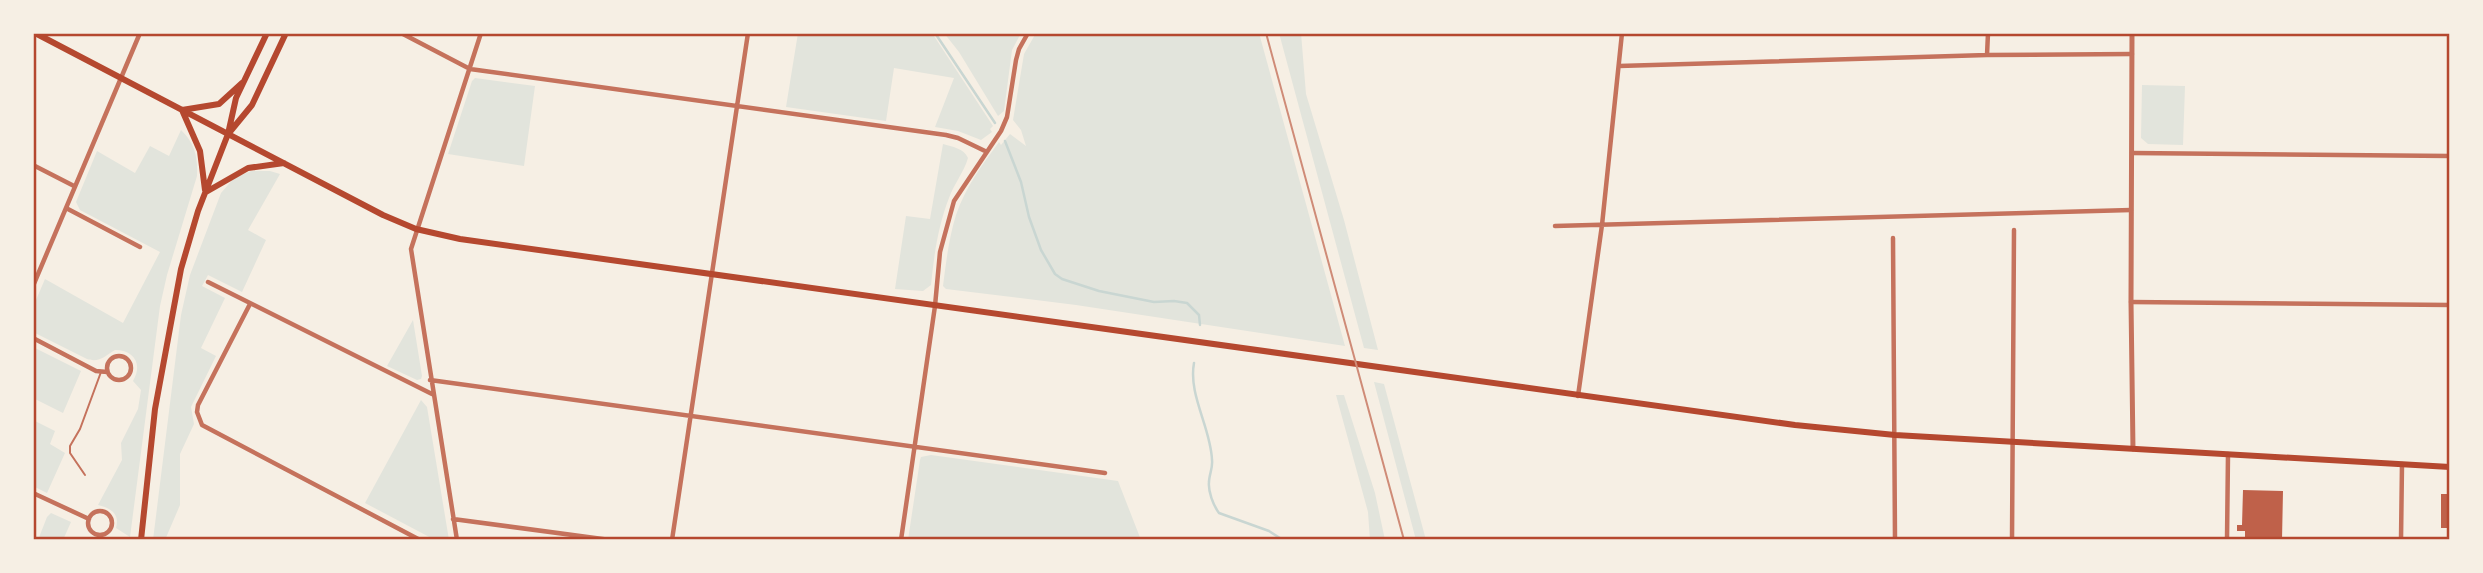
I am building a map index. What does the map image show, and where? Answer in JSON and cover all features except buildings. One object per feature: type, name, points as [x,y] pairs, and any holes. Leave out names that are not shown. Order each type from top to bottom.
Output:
[{"type":"main road","points":[[35,33],[383,215],[416,229],[491,244],[1795,425],[1895,435],[2450,467]]},
{"type":"main road","points":[[141,540],[155,409],[181,270],[228,134],[236,98],[267,33]]},
{"type":"main road","points":[[228,134],[252,105],[286,33]]},
{"type":"main road","points":[[182,110],[219,104],[246,79]]},
{"type":"main road","points":[[182,110],[200,151],[206,192]]},
{"type":"main road","points":[[206,192],[248,168],[284,163]]},
{"type":"street","points":[[33,286],[140,33]]},
{"type":"street","points":[[401,33],[470,69],[946,135],[985,151]]},
{"type":"street","points":[[457,540],[411,249],[481,33]]},
{"type":"street","points":[[672,540],[748,33]]},
{"type":"street","points":[[901,540],[940,252],[954,201],[985,151],[1001,131],[1007,117],[1018,49],[1028,33]]},
{"type":"street","points":[[1578,396],[1602,225],[1622,33]]},
{"type":"street","points":[[1987,33],[1987,55]]},
{"type":"street","points":[[2132,33],[2133,449]]},
{"type":"street","points":[[1619,66],[1987,55],[2132,54]]},
{"type":"street","points":[[2132,153],[2450,156]]},
{"type":"street","points":[[33,165],[74,186]]},
{"type":"street","points":[[66,208],[140,247]]},
{"type":"street","points":[[1555,226],[2131,210]]},
{"type":"street","points":[[2012,540],[2014,230]]},
{"type":"street","points":[[1893,238],[1895,540]]},
{"type":"street","points":[[208,282],[433,394]]},
{"type":"street","points":[[2131,302],[2450,304]]},
{"type":"street","points":[[250,304],[198,405],[197,412],[202,425],[420,540]]},
{"type":"street","points":[[33,338],[104,372],[112,379],[128,377],[131,365],[127,359],[116,357],[104,372]]},
{"type":"street","points":[[430,380],[1105,473]]},
{"type":"street","points":[[2227,540],[2228,454]]},
{"type":"street","points":[[2401,540],[2402,464]]},
{"type":"street","points":[[33,493],[89,519]]},
{"type":"street","points":[[105,512],[111,517],[111,528],[106,534],[98,535],[91,530],[89,519],[93,513],[105,512]]},
{"type":"street","points":[[453,519],[610,540]]},
{"type":"lane","points":[[85,475],[70,453],[70,446],[104,372]]},
{"type":"shaded area","points":[[798,33],[932,33],[993,126],[990,129],[992,132],[981,140],[958,131],[935,127],[954,78],[894,68],[886,121],[786,107]]},
{"type":"shaded area","points":[[944,33],[1021,33],[1012,50],[1004,111],[998,116],[959,52]]},
{"type":"shaded area","points":[[1036,33],[1259,33],[1345,346],[1076,305],[946,289],[943,286],[954,224],[969,186],[999,142],[1001,145],[1010,134],[1026,146],[1021,130],[1013,120],[1024,54]]},
{"type":"shaded area","points":[[1279,33],[1301,33],[1306,94],[1344,220],[1378,350],[1364,348]]},
{"type":"shaded area","points":[[475,78],[535,86],[524,166],[448,154]]},
{"type":"shaded area","points":[[2142,85],[2185,86],[2183,145],[2148,144],[2141,138]]},
{"type":"shaded area","points":[[181,130],[195,151],[197,176],[160,306],[130,537],[116,528],[117,519],[113,512],[98,505],[122,460],[121,443],[138,409],[141,390],[133,381],[137,369],[135,359],[127,352],[115,350],[105,357],[87,359],[33,332],[33,307],[45,279],[123,323],[160,252],[80,210],[76,202],[97,151],[135,173],[150,146],[169,156]]},
{"type":"shaded area","points":[[943,144],[961,150],[968,158],[942,219],[931,285],[923,291],[895,289],[906,216],[930,219]]},
{"type":"shaded area","points":[[251,171],[280,174],[248,230],[266,240],[242,292],[208,275],[202,286],[225,298],[201,348],[216,356],[191,407],[194,424],[180,454],[180,505],[165,540],[153,540],[181,315],[190,275],[221,193],[234,178]]},
{"type":"shaded area","points":[[413,320],[422,376],[417,380],[387,366]]},
{"type":"shaded area","points":[[33,347],[81,371],[63,413],[33,398]]},
{"type":"shaded area","points":[[1374,382],[1384,384],[1426,540],[1416,540]]},
{"type":"shaded area","points":[[1336,395],[1344,395],[1375,493],[1385,540],[1370,540],[1368,512]]},
{"type":"shaded area","points":[[421,400],[427,407],[449,540],[435,540],[365,503]]},
{"type":"shaded area","points":[[33,420],[55,431],[50,444],[65,453],[47,493],[33,486]]},
{"type":"shaded area","points":[[931,455],[1118,481],[1141,540],[908,540],[920,460],[921,457]]},
{"type":"shaded area","points":[[51,513],[71,522],[63,540],[38,540],[47,517]]},
{"type":"waterway","points":[[935,33],[995,123]]},
{"type":"waterway","points":[[1005,141],[1021,182],[1029,217],[1041,250],[1055,274],[1062,279],[1099,291],[1154,302],[1187,303],[1199,315],[1200,325]]},
{"type":"waterway","points":[[1194,363],[1194,387],[1211,448],[1209,486],[1215,506],[1219,513],[1269,531],[1283,540]]},
{"type":"tram line","points":[[1266,33],[1404,540]]}]
